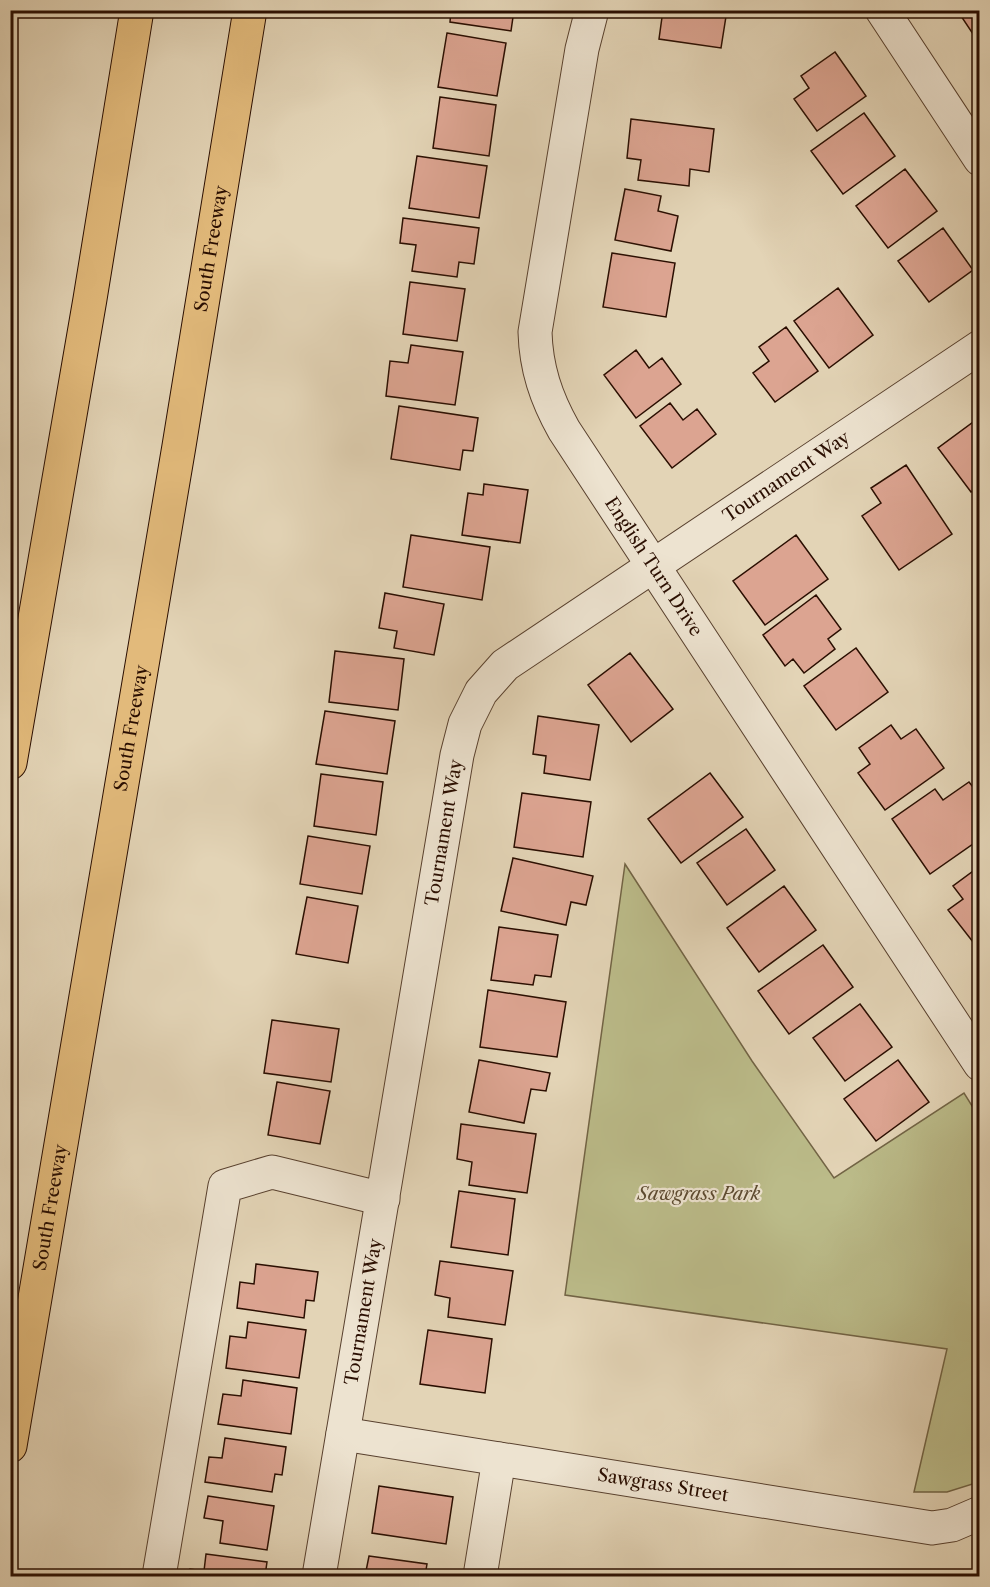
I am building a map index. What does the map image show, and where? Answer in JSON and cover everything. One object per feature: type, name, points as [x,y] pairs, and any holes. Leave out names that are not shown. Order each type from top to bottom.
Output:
[{"type":"highway","points":[[10,763],[137,10]]},
{"type":"highway","name":"South Freeway","points":[[10,1446],[179,446],[250,10]]},
{"type":"street","name":"English Turn Drive","points":[[592,10],[582,49],[537,313],[536,353],[540,375],[555,414],[980,1064]]},
{"type":"street","points":[[882,10],[980,159]]},
{"type":"street","name":"Tournament Way","points":[[319,1576],[457,755],[465,724],[480,692],[505,664],[980,346]]},
{"type":"street","points":[[159,1576],[225,1186],[272,1172],[383,1199]]},
{"type":"street","name":"Sawgrass Street","points":[[343,1434],[932,1528],[952,1525],[980,1513]]},
{"type":"street","points":[[480,1576],[499,1459]]},
{"type":"green space","name":"Sawgrass Park","points":[[625,864],[752,1061],[834,1178],[964,1093],[979,1117],[979,1482],[947,1492],[914,1492],[947,1349],[565,1295]]},
{"type":"building","points":[[451,10],[514,10],[511,31],[450,22]]},
{"type":"building","points":[[663,10],[727,10],[721,48],[659,39]]},
{"type":"building","points":[[957,10],[980,10],[980,38],[977,40]]},
{"type":"building","points":[[447,33],[506,43],[497,96],[438,87]]},
{"type":"building","points":[[835,52],[866,96],[817,131],[794,99],[809,88],[801,76]]},
{"type":"building","points":[[440,97],[496,105],[489,156],[433,148]]},
{"type":"building","points":[[864,113],[895,156],[843,194],[811,151]]},
{"type":"building","points":[[631,119],[714,129],[709,172],[690,169],[689,186],[638,180],[641,160],[627,158]]},
{"type":"building","points":[[417,156],[487,166],[479,218],[409,208]]},
{"type":"building","points":[[905,169],[937,211],[888,248],[856,206]]},
{"type":"building","points":[[625,189],[661,196],[658,211],[678,216],[671,251],[615,240]]},
{"type":"building","points":[[403,218],[479,228],[474,264],[459,262],[457,277],[412,271],[416,245],[400,243]]},
{"type":"building","points":[[943,228],[973,270],[929,302],[898,261]]},
{"type":"building","points":[[612,253],[675,263],[666,317],[603,307]]},
{"type":"building","points":[[410,282],[465,289],[457,341],[403,334]]},
{"type":"building","points":[[838,288],[873,335],[829,368],[794,321]]},
{"type":"building","points":[[786,327],[818,371],[775,402],[753,373],[769,361],[759,347]]},
{"type":"building","points":[[411,345],[463,352],[455,405],[386,396],[390,361],[408,363]]},
{"type":"building","points":[[636,350],[649,368],[662,358],[681,384],[636,418],[604,375]]},
{"type":"building","points":[[670,403],[683,420],[697,409],[716,434],[672,468],[640,426]]},
{"type":"building","points":[[399,406],[478,418],[473,451],[463,450],[460,470],[391,459]]},
{"type":"building","points":[[980,417],[980,487],[971,492],[938,448]]},
{"type":"building","points":[[906,465],[952,534],[899,570],[862,516],[881,503],[871,488]]},
{"type":"building","points":[[484,484],[528,490],[520,543],[462,535],[468,493],[483,495]]},
{"type":"building","points":[[411,535],[490,547],[482,600],[403,587]]},
{"type":"building","points":[[796,535],[828,579],[765,625],[733,581]]},
{"type":"building","points":[[385,593],[444,604],[434,655],[394,648],[397,631],[379,628]]},
{"type":"building","points":[[816,595],[841,629],[828,639],[835,649],[804,673],[793,659],[785,666],[763,635]]},
{"type":"building","points":[[856,648],[888,692],[836,730],[804,686]]},
{"type":"building","points":[[335,651],[404,659],[398,710],[329,702]]},
{"type":"building","points":[[630,653],[673,709],[631,742],[588,685]]},
{"type":"building","points":[[325,711],[395,721],[387,774],[316,764]]},
{"type":"building","points":[[538,716],[599,725],[590,780],[544,773],[546,756],[533,754]]},
{"type":"building","points":[[891,725],[901,739],[916,729],[944,768],[885,810],[858,773],[870,764],[859,748]]},
{"type":"building","points":[[710,773],[743,817],[681,863],[648,819]]},
{"type":"building","points":[[321,774],[383,782],[376,835],[314,826]]},
{"type":"building","points":[[969,782],[980,796],[980,839],[930,874],[892,819],[935,789],[943,800]]},
{"type":"building","points":[[522,793],[591,802],[583,857],[514,847]]},
{"type":"building","points":[[746,829],[775,870],[727,905],[697,863]]},
{"type":"building","points":[[308,836],[370,846],[362,894],[300,884]]},
{"type":"building","points":[[513,858],[593,876],[586,905],[571,902],[566,925],[501,911]]},
{"type":"building","points":[[980,866],[980,937],[973,942],[948,910],[963,899],[953,886]]},
{"type":"building","points":[[784,886],[816,930],[759,972],[727,928]]},
{"type":"building","points":[[307,897],[358,906],[348,963],[296,954]]},
{"type":"building","points":[[499,927],[558,935],[551,977],[535,975],[533,985],[491,980]]},
{"type":"building","points":[[823,945],[853,987],[789,1034],[758,991]]},
{"type":"building","points":[[488,990],[566,1002],[557,1057],[480,1047]]},
{"type":"building","points":[[860,1004],[892,1047],[845,1081],[813,1038]]},
{"type":"building","points":[[272,1020],[339,1029],[331,1082],[264,1073]]},
{"type":"building","points":[[479,1060],[550,1073],[546,1091],[531,1089],[524,1123],[469,1112]]},
{"type":"building","points":[[898,1060],[929,1102],[876,1141],[844,1099]]},
{"type":"building","points":[[277,1082],[330,1091],[320,1144],[268,1135]]},
{"type":"building","points":[[461,1124],[536,1134],[527,1193],[469,1185],[472,1162],[457,1159]]},
{"type":"building","points":[[459,1191],[515,1199],[508,1255],[451,1247]]},
{"type":"building","points":[[440,1261],[513,1271],[505,1325],[448,1317],[450,1298],[435,1295]]},
{"type":"building","points":[[256,1264],[318,1272],[314,1301],[306,1300],[304,1318],[237,1308],[240,1282],[254,1284]]},
{"type":"building","points":[[248,1322],[306,1330],[299,1378],[226,1368],[230,1336],[246,1338]]},
{"type":"building","points":[[428,1330],[492,1339],[485,1393],[420,1384]]},
{"type":"building","points":[[243,1380],[297,1388],[291,1434],[218,1424],[223,1394],[241,1396]]},
{"type":"building","points":[[225,1438],[286,1447],[282,1475],[275,1474],[272,1492],[205,1482],[209,1457],[222,1458]]},
{"type":"building","points":[[379,1486],[453,1497],[446,1544],[372,1533]]},
{"type":"building","points":[[208,1496],[274,1506],[267,1550],[220,1543],[223,1521],[204,1518]]},
{"type":"building","points":[[206,1554],[267,1562],[265,1576],[189,1576],[190,1569],[204,1571]]},
{"type":"building","points":[[369,1556],[427,1564],[425,1576],[365,1576]]}]
